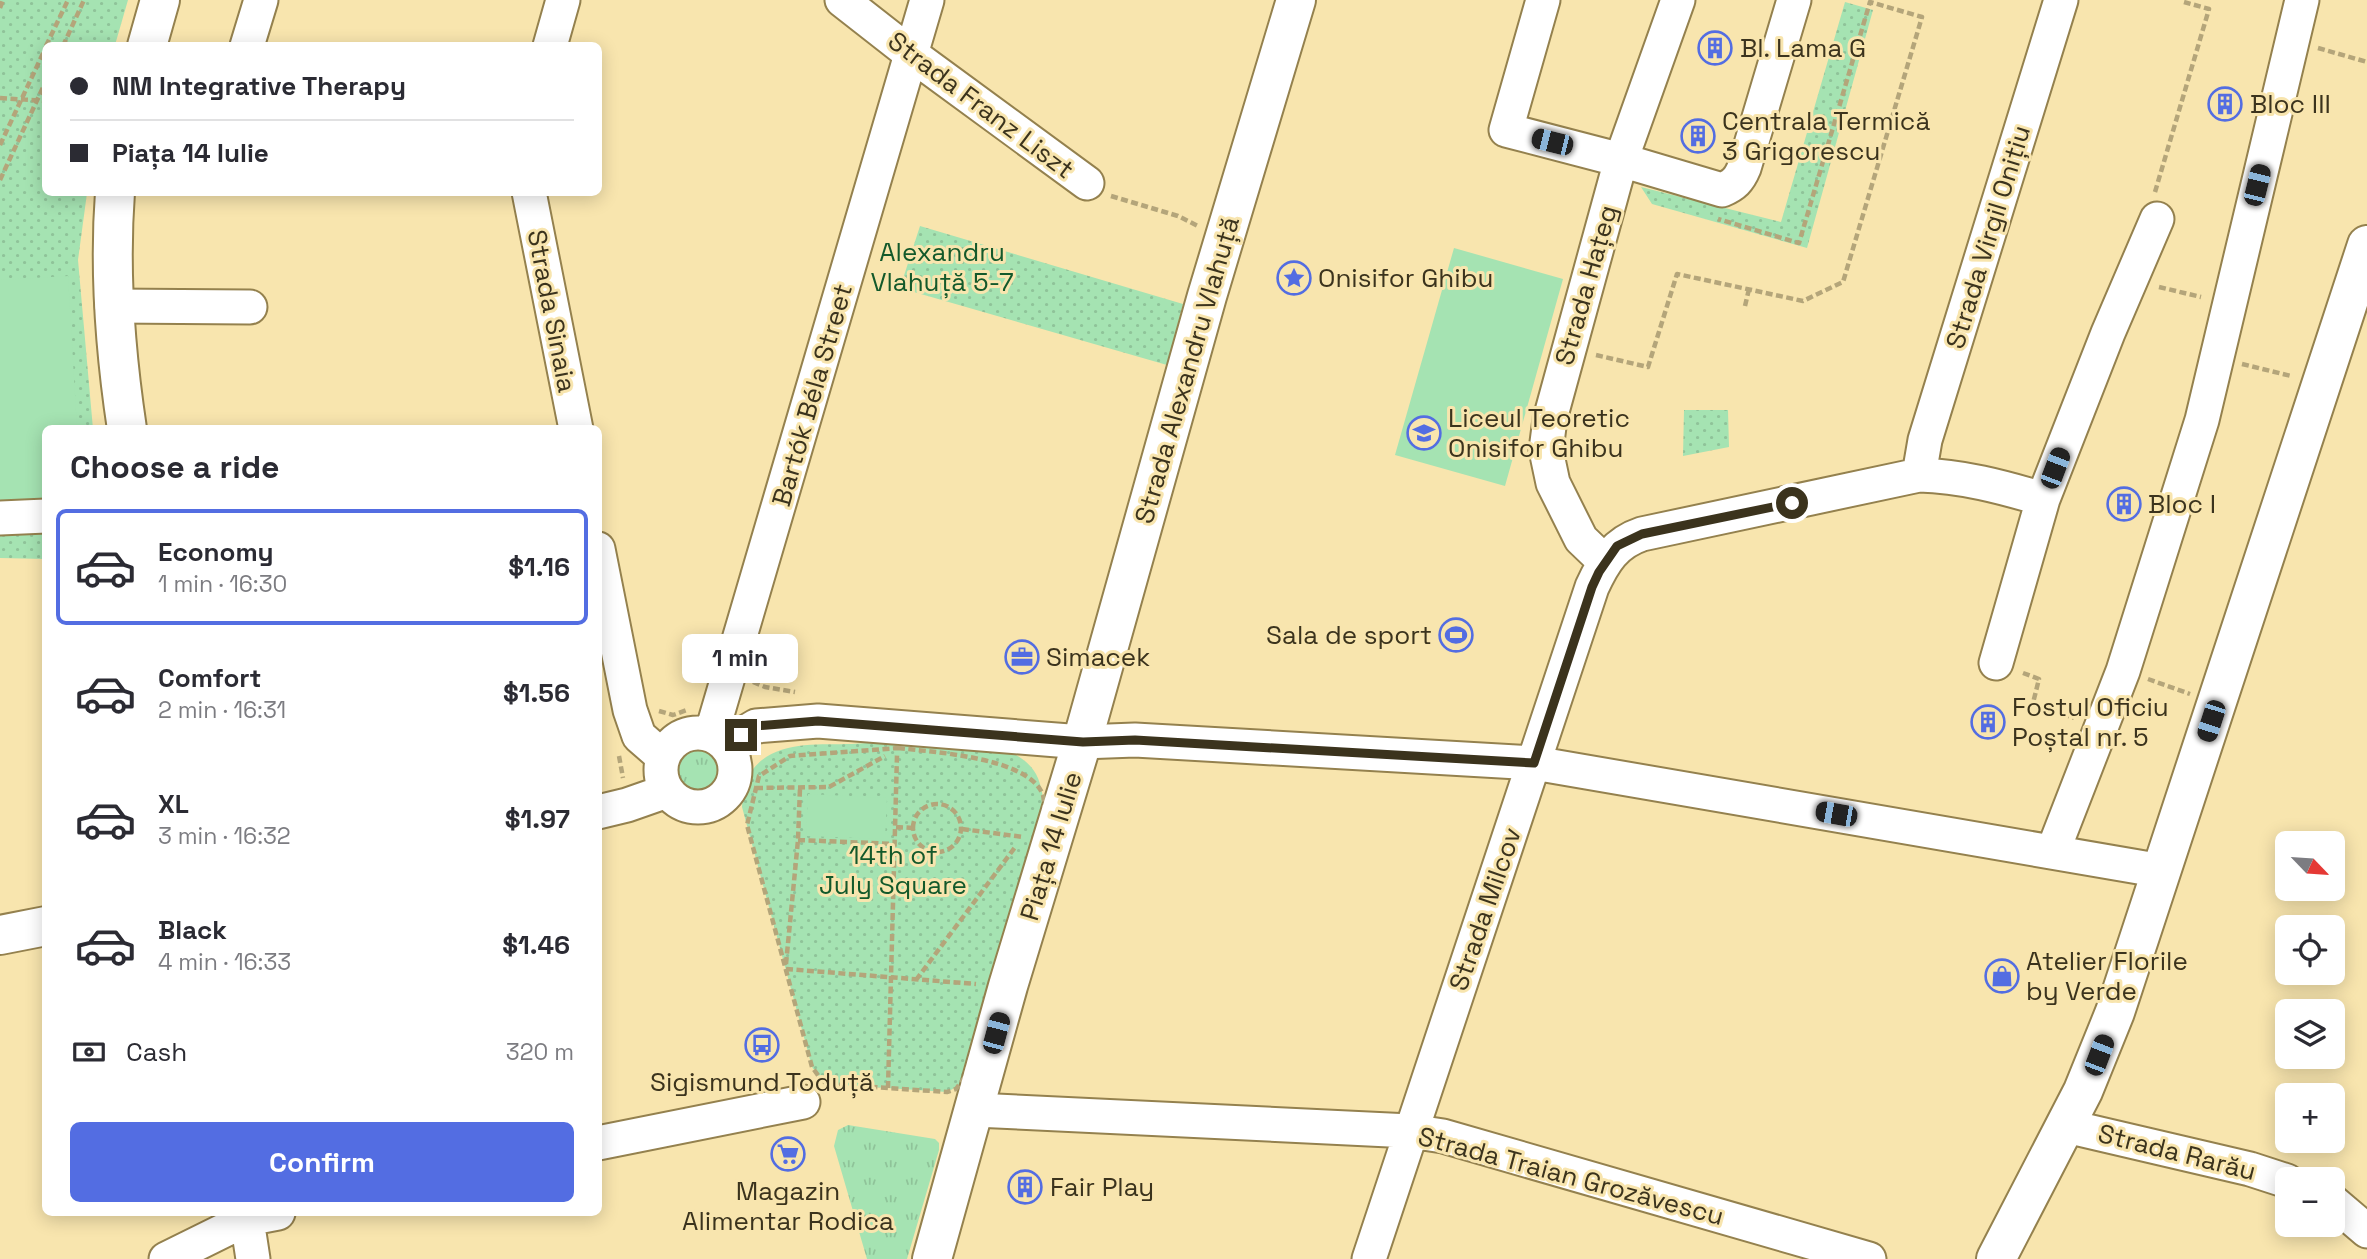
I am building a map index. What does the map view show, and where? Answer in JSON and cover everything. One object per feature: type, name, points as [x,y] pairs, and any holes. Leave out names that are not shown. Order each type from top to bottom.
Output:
[{"type":"main road","points":[[148,42],[160,0]]},
{"type":"main road","name":"Strada Alexandru Vlahuță","points":[[1083,742],[1223,239],[1296,0]]},
{"type":"main road","points":[[115,196],[112,306],[126,425]]},
{"type":"main road","points":[[1996,1259],[2066,1126],[2099,1055],[2367,245]]},
{"type":"main road","name":"Piața 14 Iulie","points":[[932,1259],[975,1110],[1000,986],[1083,742]]},
{"type":"main road","points":[[0,935],[42,927]]},
{"type":"street","points":[[248,42],[261,0]]},
{"type":"street","points":[[551,42],[564,0]]},
{"type":"street","name":"Strada Franz Liszt","points":[[842,0],[1087,183]]},
{"type":"street","name":"Bartók Béla Street","points":[[720,742],[926,0]]},
{"type":"street","points":[[1543,0],[1506,130],[1621,160],[1722,191],[1739,180],[1744,168],[1794,0]]},
{"type":"street","name":"Strada Hațeg","points":[[1605,562],[1581,539],[1553,483],[1546,450],[1550,419],[1621,160],[1678,0]]},
{"type":"street","name":"Strada Virgil Onițiu","points":[[1919,475],[1925,440],[2061,0]]},
{"type":"street","points":[[2053,851],[2123,671],[2202,420],[2301,0]]},
{"type":"street","name":"Strada Sinaia","points":[[529,196],[575,425]]},
{"type":"street","points":[[1996,663],[2043,499],[2157,219]]},
{"type":"street","points":[[112,306],[250,307]]},
{"type":"street","points":[[1605,562],[1617,546],[1642,534],[1919,475],[1960,478],[2043,499]]},
{"type":"street","points":[[0,519],[42,516]]},
{"type":"street","name":"Strada Milcov","points":[[1369,1259],[1592,587],[1605,562]]},
{"type":"street","points":[[602,569],[630,710],[639,736],[663,757]]},
{"type":"street","name":"Piața 14 Iulie","points":[[720,742],[741,735],[756,726],[789,722],[858,724],[1083,742]]},
{"type":"street","points":[[699,732],[720,742],[734,760],[733,783],[727,793],[719,800],[697,807],[675,800],[667,791],[660,769],[663,757],[677,739],[688,734],[699,732]]},
{"type":"street","points":[[1083,742],[1135,740],[1534,763],[2162,871]]},
{"type":"street","points":[[602,811],[667,791]]},
{"type":"street","points":[[602,1142],[803,1102]]},
{"type":"street","name":"Strada Traian Grozăvescu","points":[[975,1110],[1410,1131],[1443,1136],[1869,1259]]},
{"type":"street","name":"Strada Rarău","points":[[2066,1126],[2275,1177]]},
{"type":"street","points":[[2345,1212],[2367,1231]]},
{"type":"street","points":[[166,1259],[255,1216]]},
{"type":"street","points":[[253,1259],[257,1216]]},
{"type":"path","points":[[0,8],[2,0]]},
{"type":"path","points":[[48,42],[68,0]]},
{"type":"path","points":[[65,42],[84,0]]},
{"type":"path","points":[[1595,354],[1648,367],[1677,274],[1803,302],[1843,282],[1922,17],[1870,2],[1799,243],[1712,218]]},
{"type":"path","points":[[2157,219],[2151,202],[2209,9],[2184,2]]},
{"type":"path","points":[[2293,41],[2367,62]]},
{"type":"path","points":[[0,145],[42,54]]},
{"type":"path","points":[[0,180],[42,89]]},
{"type":"path","points":[[0,98],[42,101]]},
{"type":"path","points":[[1087,183],[1115,198],[1178,216],[1223,239]]},
{"type":"path","points":[[2131,280],[2198,297],[2231,299]]},
{"type":"path","points":[[1745,306],[1749,289]]},
{"type":"path","points":[[2217,358],[2303,379]]},
{"type":"path","points":[[1996,663],[2039,680],[2034,703],[2102,727]]},
{"type":"path","points":[[2123,671],[2200,698]]},
{"type":"path","points":[[786,968],[892,978],[1000,986],[1045,811],[1042,793],[1022,772],[982,759],[898,748],[790,756],[759,776],[747,825],[812,1067],[827,1084],[888,1088],[892,978],[895,827],[898,748],[898,740]]},
{"type":"path","points":[[756,788],[829,787],[898,748]]},
{"type":"path","points":[[786,968],[800,788]]},
{"type":"path","points":[[937,804],[958,814],[962,829],[956,844],[942,852],[925,849],[915,837],[913,828],[923,808],[937,804]]},
{"type":"path","points":[[799,814],[807,815]]},
{"type":"path","points":[[895,827],[913,828]]},
{"type":"path","points":[[962,829],[1037,838]]},
{"type":"path","points":[[916,980],[1023,837]]},
{"type":"path","points":[[798,840],[895,844]]},
{"type":"path","points":[[796,861],[805,862]]},
{"type":"green space","points":[[0,0],[128,0],[116,42],[42,42],[42,196],[87,196],[78,260],[93,425],[42,425],[42,437],[0,524]]},
{"type":"green space","points":[[1845,2],[1873,10],[1807,248],[1652,204],[1641,187],[1781,222]]},
{"type":"green space","name":"Alexandru Vlahuță 5-7","points":[[920,226],[1183,304],[1167,365],[900,288]]},
{"type":"green space","points":[[1454,248],[1563,279],[1505,486],[1395,455]]},
{"type":"green space","points":[[68,276],[77,425],[42,425],[42,507],[0,509],[0,280]]},
{"type":"green space","points":[[1684,410],[1728,410],[1729,447],[1683,456]]},
{"type":"green space","points":[[42,527],[42,559],[0,558],[0,528]]},
{"type":"green space","name":"14th of July Square","points":[[911,738],[980,743],[1013,753],[1026,762],[1036,774],[1045,811],[962,1084],[947,1092],[827,1084],[812,1067],[742,807],[744,786],[755,767],[778,751],[807,745],[859,744]]},
{"type":"green space","points":[[698,741],[709,743],[722,754],[727,770],[725,781],[714,794],[698,799],[687,797],[674,786],[669,770],[671,759],[682,746]]},
{"type":"green space","points":[[808,794],[887,798],[885,839],[806,836]]},
{"type":"green space","points":[[848,1125],[935,1139],[939,1143],[907,1259],[867,1259],[834,1146],[838,1130]]},
{"type":"place","name":"Bl. Lama G","points":[[1715,48]]},
{"type":"place","name":"Bloc III","points":[[2225,104]]},
{"type":"place","name":"Centrala Termică 3 Grigorescu","points":[[1698,136]]},
{"type":"place","name":"Onisifor Ghibu","points":[[1294,278]]},
{"type":"place","name":"Liceul Teoretic Onisifor Ghibu","points":[[1424,433]]},
{"type":"place","name":"Bloc I","points":[[2124,504]]},
{"type":"place","name":"Sala de sport","points":[[1456,635]]},
{"type":"place","name":"Simacek","points":[[1022,657]]},
{"type":"place","name":"Fostul Oficiu Poștal nr. 5","points":[[1988,722]]},
{"type":"place","name":"Atelier Florile by Verde","points":[[2002,976]]},
{"type":"place","name":"Sigismund Toduță","points":[[762,1045]]},
{"type":"place","name":"Magazin Alimentar Rodica","points":[[788,1154]]},
{"type":"place","name":"Fair Play","points":[[1025,1187]]},
{"type":"route","points":[[741,735],[756,726],[818,721],[1083,742],[1135,740],[1534,763],[1592,587],[1612,551],[1623,542],[1642,534],[1792,503]]}]
